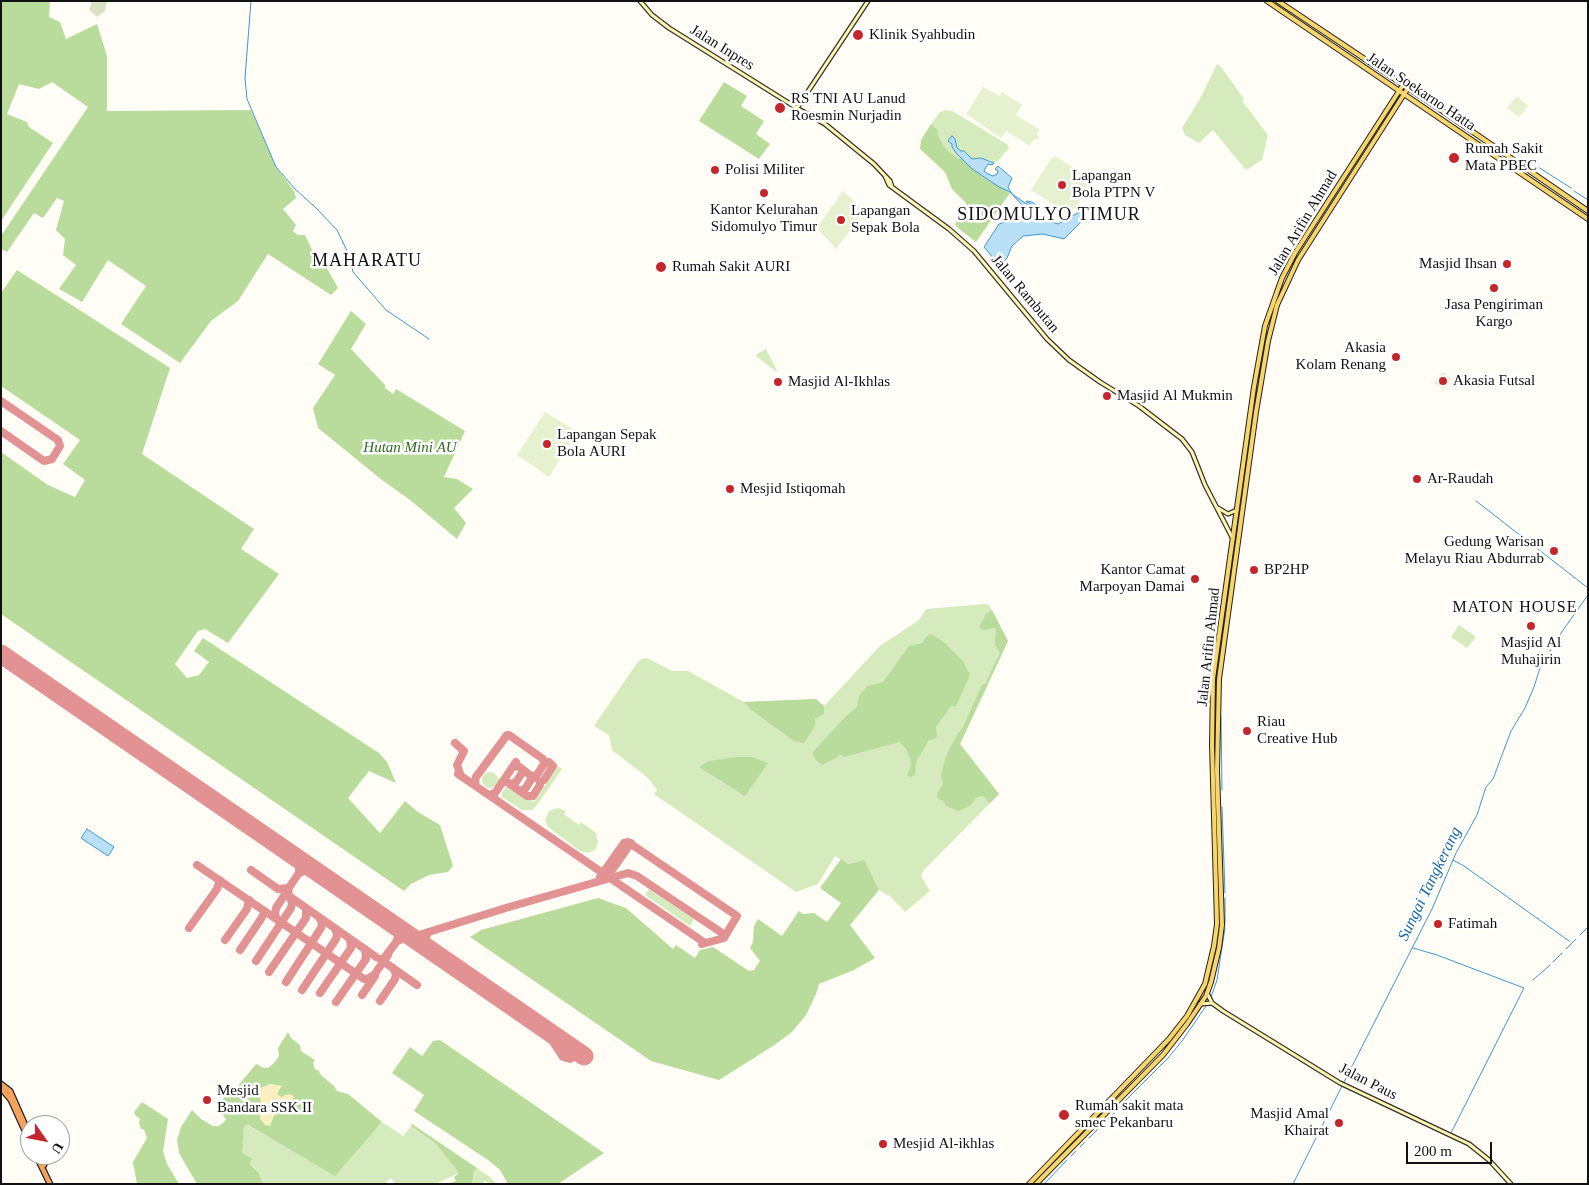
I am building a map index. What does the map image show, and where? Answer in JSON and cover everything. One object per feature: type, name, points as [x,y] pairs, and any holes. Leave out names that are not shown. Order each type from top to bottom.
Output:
[{"type":"highway","points":[[1,1084],[10,1091],[21,1115]]},
{"type":"highway","points":[[1,1088],[11,1100],[20,1120]]},
{"type":"highway","points":[[42,1165],[51,1184]]},
{"type":"main road","name":"Jalan Inpres","points":[[640,1],[652,15],[669,28],[797,108]]},
{"type":"main road","points":[[797,108],[868,1]]},
{"type":"main road","name":"Jalan Soekarno Hatta","points":[[1267,1],[1588,218]]},
{"type":"main road","name":"Jalan Soekarno Hatta","points":[[1278,1],[1588,211]]},
{"type":"main road","name":"Jalan Arifin Ahmad","points":[[1029,1184],[1148,1061],[1187,1016],[1201,992],[1209,973],[1216,924],[1218,692],[1259,356],[1271,308],[1287,268],[1308,232],[1403,85]]},
{"type":"main road","name":"Jalan Arifin Ahmad","points":[[1036,1184],[1179,1036],[1207,993],[1217,958],[1222,925],[1212,745],[1213,679],[1253,412],[1268,341],[1277,305],[1292,271],[1408,88]]},
{"type":"main road","points":[[1413,99],[1414,95],[1417,94]]},
{"type":"main road","name":"Jalan Rambutan","points":[[797,108],[830,127],[874,164],[889,183],[974,251],[1047,339],[1069,360],[1139,406],[1182,440],[1192,452],[1205,485],[1234,540]]},
{"type":"main road","points":[[1308,232],[1313,236]]},
{"type":"main road","points":[[1218,508],[1228,514],[1238,510]]},
{"type":"main road","points":[[1221,621],[1226,622]]},
{"type":"main road","name":"Jalan Paus","points":[[1207,993],[1212,1003],[1340,1083],[1469,1144],[1489,1160],[1511,1184]]},
{"type":"main road","points":[[1200,1004],[1212,1003]]},
{"type":"main road","points":[[1148,1061],[1152,1065]]},
{"type":"green space","points":[[1,1],[50,1],[49,17],[60,22],[66,39],[97,24],[107,56],[107,111],[251,110],[276,167],[294,191],[296,198],[283,209],[296,225],[293,231],[298,235],[305,235],[313,252],[320,256],[338,288],[331,295],[268,254],[238,301],[211,321],[180,363],[121,324],[146,286],[108,260],[82,302],[59,289],[76,265],[63,255],[65,239],[56,230],[64,201],[57,198],[43,218],[34,213],[7,252],[1,249],[1,236],[88,107],[52,82],[39,89],[19,84],[7,114],[27,122],[29,127],[53,143],[1,221]]},
{"type":"green space","points":[[92,1],[107,2],[105,11],[97,17],[89,10]]},
{"type":"green space","points":[[1217,64],[1244,99],[1242,101],[1268,135],[1262,160],[1246,170],[1213,130],[1199,143],[1185,135],[1182,128],[1201,97]]},
{"type":"green space","points":[[724,82],[747,96],[741,106],[764,121],[756,134],[770,144],[759,159],[699,121]]},
{"type":"green space","points":[[983,87],[1000,96],[1002,92],[1022,105],[1016,115],[1040,130],[1037,134],[1039,139],[1033,140],[1030,146],[1006,131],[1001,138],[966,114]]},
{"type":"green space","points":[[1517,96],[1528,106],[1519,117],[1507,108]]},
{"type":"green space","points":[[952,111],[974,124],[1008,145],[1009,148],[994,163],[990,160],[972,159],[964,151],[957,148],[955,139],[949,141],[960,157],[959,159],[947,150],[938,136],[935,127],[931,124],[940,112]]},
{"type":"green space","points":[[931,124],[937,129],[938,136],[947,150],[959,159],[960,157],[982,176],[1010,193],[976,242],[955,224],[967,207],[966,203],[952,189],[945,172],[920,149],[921,140]]},
{"type":"green space","name":"Lapangan Bola PTPN V","points":[[1055,156],[1093,180],[1070,215],[1031,190],[1051,159]]},
{"type":"green space","name":"Lapangan Sepak Bola","points":[[843,191],[865,211],[836,249],[817,228]]},
{"type":"green space","points":[[17,270],[170,368],[142,454],[254,529],[241,549],[279,574],[228,643],[205,629],[198,631],[175,664],[187,678],[199,675],[209,662],[194,651],[203,638],[379,753],[387,762],[396,783],[369,771],[348,798],[380,833],[405,801],[418,812],[440,825],[453,866],[448,872],[429,875],[411,884],[404,891],[1,614],[1,452],[48,485],[75,497],[85,480],[63,464],[80,440],[1,386],[1,293]]},
{"type":"green space","name":"Hutan Mini AU","points":[[351,311],[366,324],[351,349],[385,385],[385,388],[393,394],[396,389],[465,431],[444,477],[457,479],[473,489],[454,508],[466,523],[457,539],[318,428],[313,408],[335,375],[318,364]]},
{"type":"green space","points":[[766,349],[778,373],[756,356]]},
{"type":"green space","name":"Akasia Futsal","points":[[1442,372],[1452,379],[1444,390],[1434,383]]},
{"type":"green space","name":"Lapangan Sepak Bola AURI","points":[[545,412],[577,432],[549,477],[517,455]]},
{"type":"green space","points":[[989,605],[1008,641],[960,744],[999,794],[923,871],[921,876],[930,891],[905,912],[891,897],[879,890],[863,860],[848,864],[835,856],[818,884],[796,892],[654,794],[657,790],[648,778],[612,750],[609,735],[594,726],[637,663],[642,659],[647,658],[672,671],[688,671],[744,702],[816,699],[824,706],[880,646],[919,620],[926,609]]},
{"type":"green space","points":[[992,610],[1008,641],[960,744],[999,794],[990,803],[983,796],[977,797],[970,806],[958,811],[946,806],[943,800],[937,797],[943,784],[941,775],[946,756],[963,727],[982,685],[985,684],[1000,653],[995,645],[996,628],[982,630],[979,627],[986,614]]},
{"type":"green space","points":[[1459,625],[1476,637],[1467,648],[1451,637]]},
{"type":"green space","points":[[932,634],[945,643],[963,661],[969,673],[969,678],[956,706],[951,706],[936,727],[937,736],[935,739],[929,740],[916,762],[915,775],[911,777],[907,774],[911,766],[910,758],[900,742],[844,757],[840,754],[822,765],[814,758],[813,752],[845,717],[857,707],[859,696],[867,686],[883,682],[909,646],[922,643],[927,636]]},
{"type":"green space","points":[[816,699],[824,706],[824,714],[815,719],[815,726],[804,743],[794,741],[750,709],[744,702]]},
{"type":"green space","points":[[736,757],[753,757],[768,763],[745,796],[699,767],[709,761]]},
{"type":"green space","points":[[558,766],[562,769],[532,810],[522,810],[502,797],[502,792],[507,786],[534,802]]},
{"type":"green space","points":[[490,772],[498,780],[490,788],[482,780]]},
{"type":"green space","points":[[558,808],[566,811],[564,814],[579,825],[581,822],[596,833],[598,843],[595,850],[588,853],[580,851],[548,827],[545,820],[548,813],[550,810]]},
{"type":"green space","points":[[841,859],[848,864],[864,860],[879,890],[850,925],[875,958],[854,970],[819,984],[806,1015],[792,1032],[719,1080],[651,1061],[470,937],[481,930],[598,898],[626,908],[673,949],[676,945],[695,958],[700,950],[713,947],[749,971],[754,970],[760,961],[750,948],[753,942],[754,926],[758,919],[782,936],[799,911],[803,914],[814,913],[827,922],[841,903],[820,888]]},
{"type":"green space","points":[[649,889],[694,919],[690,926],[645,895]]},
{"type":"green space","points":[[288,1032],[291,1038],[300,1045],[301,1051],[315,1060],[313,1063],[315,1069],[337,1091],[348,1094],[382,1122],[335,1176],[248,1125],[244,1126],[242,1153],[252,1159],[250,1164],[259,1173],[263,1184],[197,1184],[179,1153],[177,1140],[181,1127],[192,1110],[201,1119],[213,1126],[219,1126],[224,1122],[226,1119],[221,1105],[231,1087],[236,1088],[256,1064],[268,1068],[279,1056],[278,1048]],"holes":[[[270,1084],[281,1086],[277,1094],[282,1098],[285,1095],[294,1097],[287,1108],[282,1107],[278,1114],[274,1115],[271,1123],[260,1119],[261,1101],[259,1089]]]},
{"type":"green space","points":[[440,1040],[604,1153],[558,1184],[508,1184],[500,1170],[488,1160],[414,1111],[424,1095],[392,1073],[410,1047],[422,1056],[433,1041]]},
{"type":"green space","points":[[142,1102],[168,1119],[163,1151],[167,1164],[179,1184],[137,1184],[133,1162],[147,1138],[144,1129],[141,1129],[140,1119],[134,1112]]},
{"type":"green space","points":[[382,1122],[403,1136],[411,1126],[435,1143],[459,1173],[435,1184],[396,1184],[391,1178],[384,1184],[263,1184],[259,1173],[241,1153],[244,1126],[247,1125],[335,1175]]},
{"type":"green space","points":[[412,1124],[477,1168],[474,1172],[472,1184],[447,1184],[456,1181],[454,1177],[459,1173],[435,1143],[411,1126]]},
{"type":"green space","points":[[477,1168],[496,1184],[489,1184],[486,1181],[480,1184],[472,1184],[474,1172]]},
{"type":"sand","points":[[270,1084],[282,1086],[277,1091],[277,1094],[281,1097],[289,1094],[294,1096],[287,1108],[282,1107],[278,1114],[274,1115],[270,1126],[265,1125],[260,1119],[261,1101],[259,1089]]},
{"type":"water","points":[[952,136],[955,139],[957,148],[964,151],[972,159],[981,158],[994,163],[992,165],[988,164],[986,167],[984,171],[988,174],[993,176],[997,174],[998,171],[995,169],[998,166],[1012,178],[1008,187],[1012,194],[1030,206],[1031,204],[1026,202],[1032,202],[1036,207],[1022,205],[1010,192],[999,187],[971,168],[957,154],[952,144],[948,141]]},
{"type":"water","points":[[1083,210],[1086,214],[1081,222],[1064,239],[1043,234],[1023,236],[1012,246],[1007,258],[1000,266],[984,247],[999,224],[1022,216],[1043,219],[1058,224]]},
{"type":"water","points":[[87,829],[114,847],[108,856],[81,838]]},
{"type":"waterway","points":[[251,1],[245,78],[247,99],[276,167],[295,189],[337,230],[350,257],[353,272],[386,310],[429,339]]},
{"type":"waterway","points":[[1535,165],[1571,188]]},
{"type":"waterway","points":[[1574,191],[1588,200]]},
{"type":"waterway","points":[[1476,501],[1588,588]]},
{"type":"waterway","name":"Sungai Tangkerang","points":[[1344,1082],[1432,909],[1456,853],[1477,815],[1486,787],[1493,779],[1511,731],[1525,708],[1540,668],[1561,633],[1588,595]]},
{"type":"waterway","points":[[1221,716],[1222,790]]},
{"type":"waterway","points":[[1222,807],[1225,893]]},
{"type":"waterway","points":[[1453,860],[1569,941]]},
{"type":"waterway","points":[[1225,898],[1225,923]]},
{"type":"waterway","points":[[1580,935],[1588,927]]},
{"type":"waterway","points":[[1211,997],[1217,980],[1225,928]]},
{"type":"waterway","points":[[1566,949],[1576,939]]},
{"type":"waterway","points":[[1413,948],[1437,955],[1524,988],[1451,1133]]},
{"type":"waterway","points":[[1553,962],[1562,953]]},
{"type":"waterway","points":[[1533,980],[1550,965]]},
{"type":"waterway","points":[[1124,1102],[1168,1058],[1206,1006]]},
{"type":"waterway","name":"Sungai Tangkerang","points":[[1293,1184],[1342,1086]]},
{"type":"waterway","points":[[1089,1138],[1121,1106]]},
{"type":"waterway","points":[[1080,1147],[1085,1142]]},
{"type":"waterway","points":[[1071,1156],[1076,1151]]},
{"type":"waterway","points":[[1044,1184],[1067,1160]]},
{"type":"taxiway","points":[[1,401],[58,440],[60,446],[52,459],[44,461],[1,431]]},
{"type":"taxiway","points":[[476,786],[476,777],[507,735],[543,759],[544,764],[549,762],[553,766],[544,780],[540,782],[533,796],[527,796],[507,782],[502,782]]},
{"type":"taxiway","points":[[455,743],[464,751],[457,765],[461,776]]},
{"type":"taxiway","points":[[489,795],[495,793],[516,762]]},
{"type":"taxiway","points":[[520,791],[525,789],[532,778],[531,776],[536,776],[544,764]]},
{"type":"taxiway","points":[[513,767],[518,766],[534,778]]},
{"type":"taxiway","points":[[510,784],[516,782],[522,770]]},
{"type":"taxiway","points":[[458,774],[705,943]]},
{"type":"taxiway","points":[[600,877],[624,843],[628,842],[737,916],[724,938],[702,944]]},
{"type":"taxiway","points":[[605,878],[631,843]]},
{"type":"taxiway","points":[[295,857],[299,865],[299,873]]},
{"type":"taxiway","points":[[197,865],[364,979],[374,975],[388,955]]},
{"type":"taxiway","points":[[317,872],[312,869],[299,873],[288,889],[289,896],[376,957]]},
{"type":"taxiway","points":[[251,870],[278,889],[289,888],[276,908],[275,915],[277,919]]},
{"type":"taxiway","points":[[408,935],[419,935],[628,873],[637,876],[725,935]]},
{"type":"taxiway","points":[[189,928],[217,889],[220,880]]},
{"type":"taxiway","points":[[256,961],[291,908],[290,898]]},
{"type":"taxiway","points":[[225,940],[247,909],[249,900]]},
{"type":"taxiway","points":[[269,972],[306,918],[306,909]]},
{"type":"taxiway","points":[[240,950],[265,911]]},
{"type":"taxiway","points":[[286,982],[321,928],[322,922],[320,919]]},
{"type":"taxiway","points":[[394,926],[398,934],[397,941]]},
{"type":"taxiway","points":[[302,990],[336,939],[335,929]]},
{"type":"taxiway","points":[[426,947],[428,932]]},
{"type":"taxiway","points":[[385,957],[397,941],[412,937]]},
{"type":"taxiway","points":[[320,993],[351,948],[350,939]]},
{"type":"taxiway","points":[[336,1002],[366,959],[365,949]]},
{"type":"taxiway","points":[[380,959],[417,985]]},
{"type":"taxiway","points":[[380,1001],[395,979],[396,974],[393,968]]},
{"type":"taxiway","points":[[362,995],[375,976]]},
{"type":"taxiway","points":[[536,1023],[552,1040],[563,1057],[570,1059],[576,1055],[578,1051],[576,1045],[556,1037]]},
{"type":"runway","points":[[1,654],[584,1056]]},
{"type":"place","name":"Klinik Syahbudin","points":[[858,35]]},
{"type":"place","name":"RS TNI AU Lanud Roesmin Nurjadin","points":[[780,108]]},
{"type":"place","name":"Rumah Sakit Mata PBEC","points":[[1454,158]]},
{"type":"place","name":"Polisi Militer","points":[[715,170]]},
{"type":"place","name":"Lapangan Bola PTPN V","points":[[1062,185]]},
{"type":"place","name":"Kantor Kelurahan Sidomulyo Timur","points":[[764,193]]},
{"type":"place","name":"Lapangan Sepak Bola","points":[[841,220]]},
{"type":"place","name":"Masjid Ihsan","points":[[1507,264]]},
{"type":"place","name":"Rumah Sakit AURI","points":[[661,267]]},
{"type":"place","name":"Jasa Pengiriman Kargo","points":[[1494,288]]},
{"type":"place","name":"Akasia Kolam Renang","points":[[1396,357]]},
{"type":"place","name":"Akasia Futsal","points":[[1443,381]]},
{"type":"place","name":"Masjid Al-Ikhlas","points":[[778,382]]},
{"type":"place","name":"Masjid Al Mukmin","points":[[1107,396]]},
{"type":"place","name":"Lapangan Sepak Bola AURI","points":[[547,444]]},
{"type":"place","name":"Ar-Raudah","points":[[1417,479]]},
{"type":"place","name":"Mesjid Istiqomah","points":[[730,489]]},
{"type":"place","name":"Gedung Warisan Melayu Riau Abdurrab","points":[[1554,551]]},
{"type":"place","name":"BP2HP","points":[[1254,570]]},
{"type":"place","name":"Kantor Camat Marpoyan Damai","points":[[1195,579]]},
{"type":"place","name":"Masjid Al Muhajirin","points":[[1531,626]]},
{"type":"place","name":"Riau Creative Hub","points":[[1247,731]]},
{"type":"place","name":"Fatimah","points":[[1438,924]]},
{"type":"place","name":"Mesjid Bandara SSK II","points":[[207,1100]]},
{"type":"place","name":"Rumah sakit mata smec Pekanbaru","points":[[1064,1115]]},
{"type":"place","name":"Masjid Amal Khairat","points":[[1339,1123]]},
{"type":"place","name":"Mesjid Al-ikhlas","points":[[883,1144]]},
{"type":"district","name":"SIDOMULYO TIMUR","points":[[1049,215]]},
{"type":"district","name":"MAHARATU","points":[[367,261]]},
{"type":"district","name":"MATON HOUSE","points":[[1515,608]]}]
